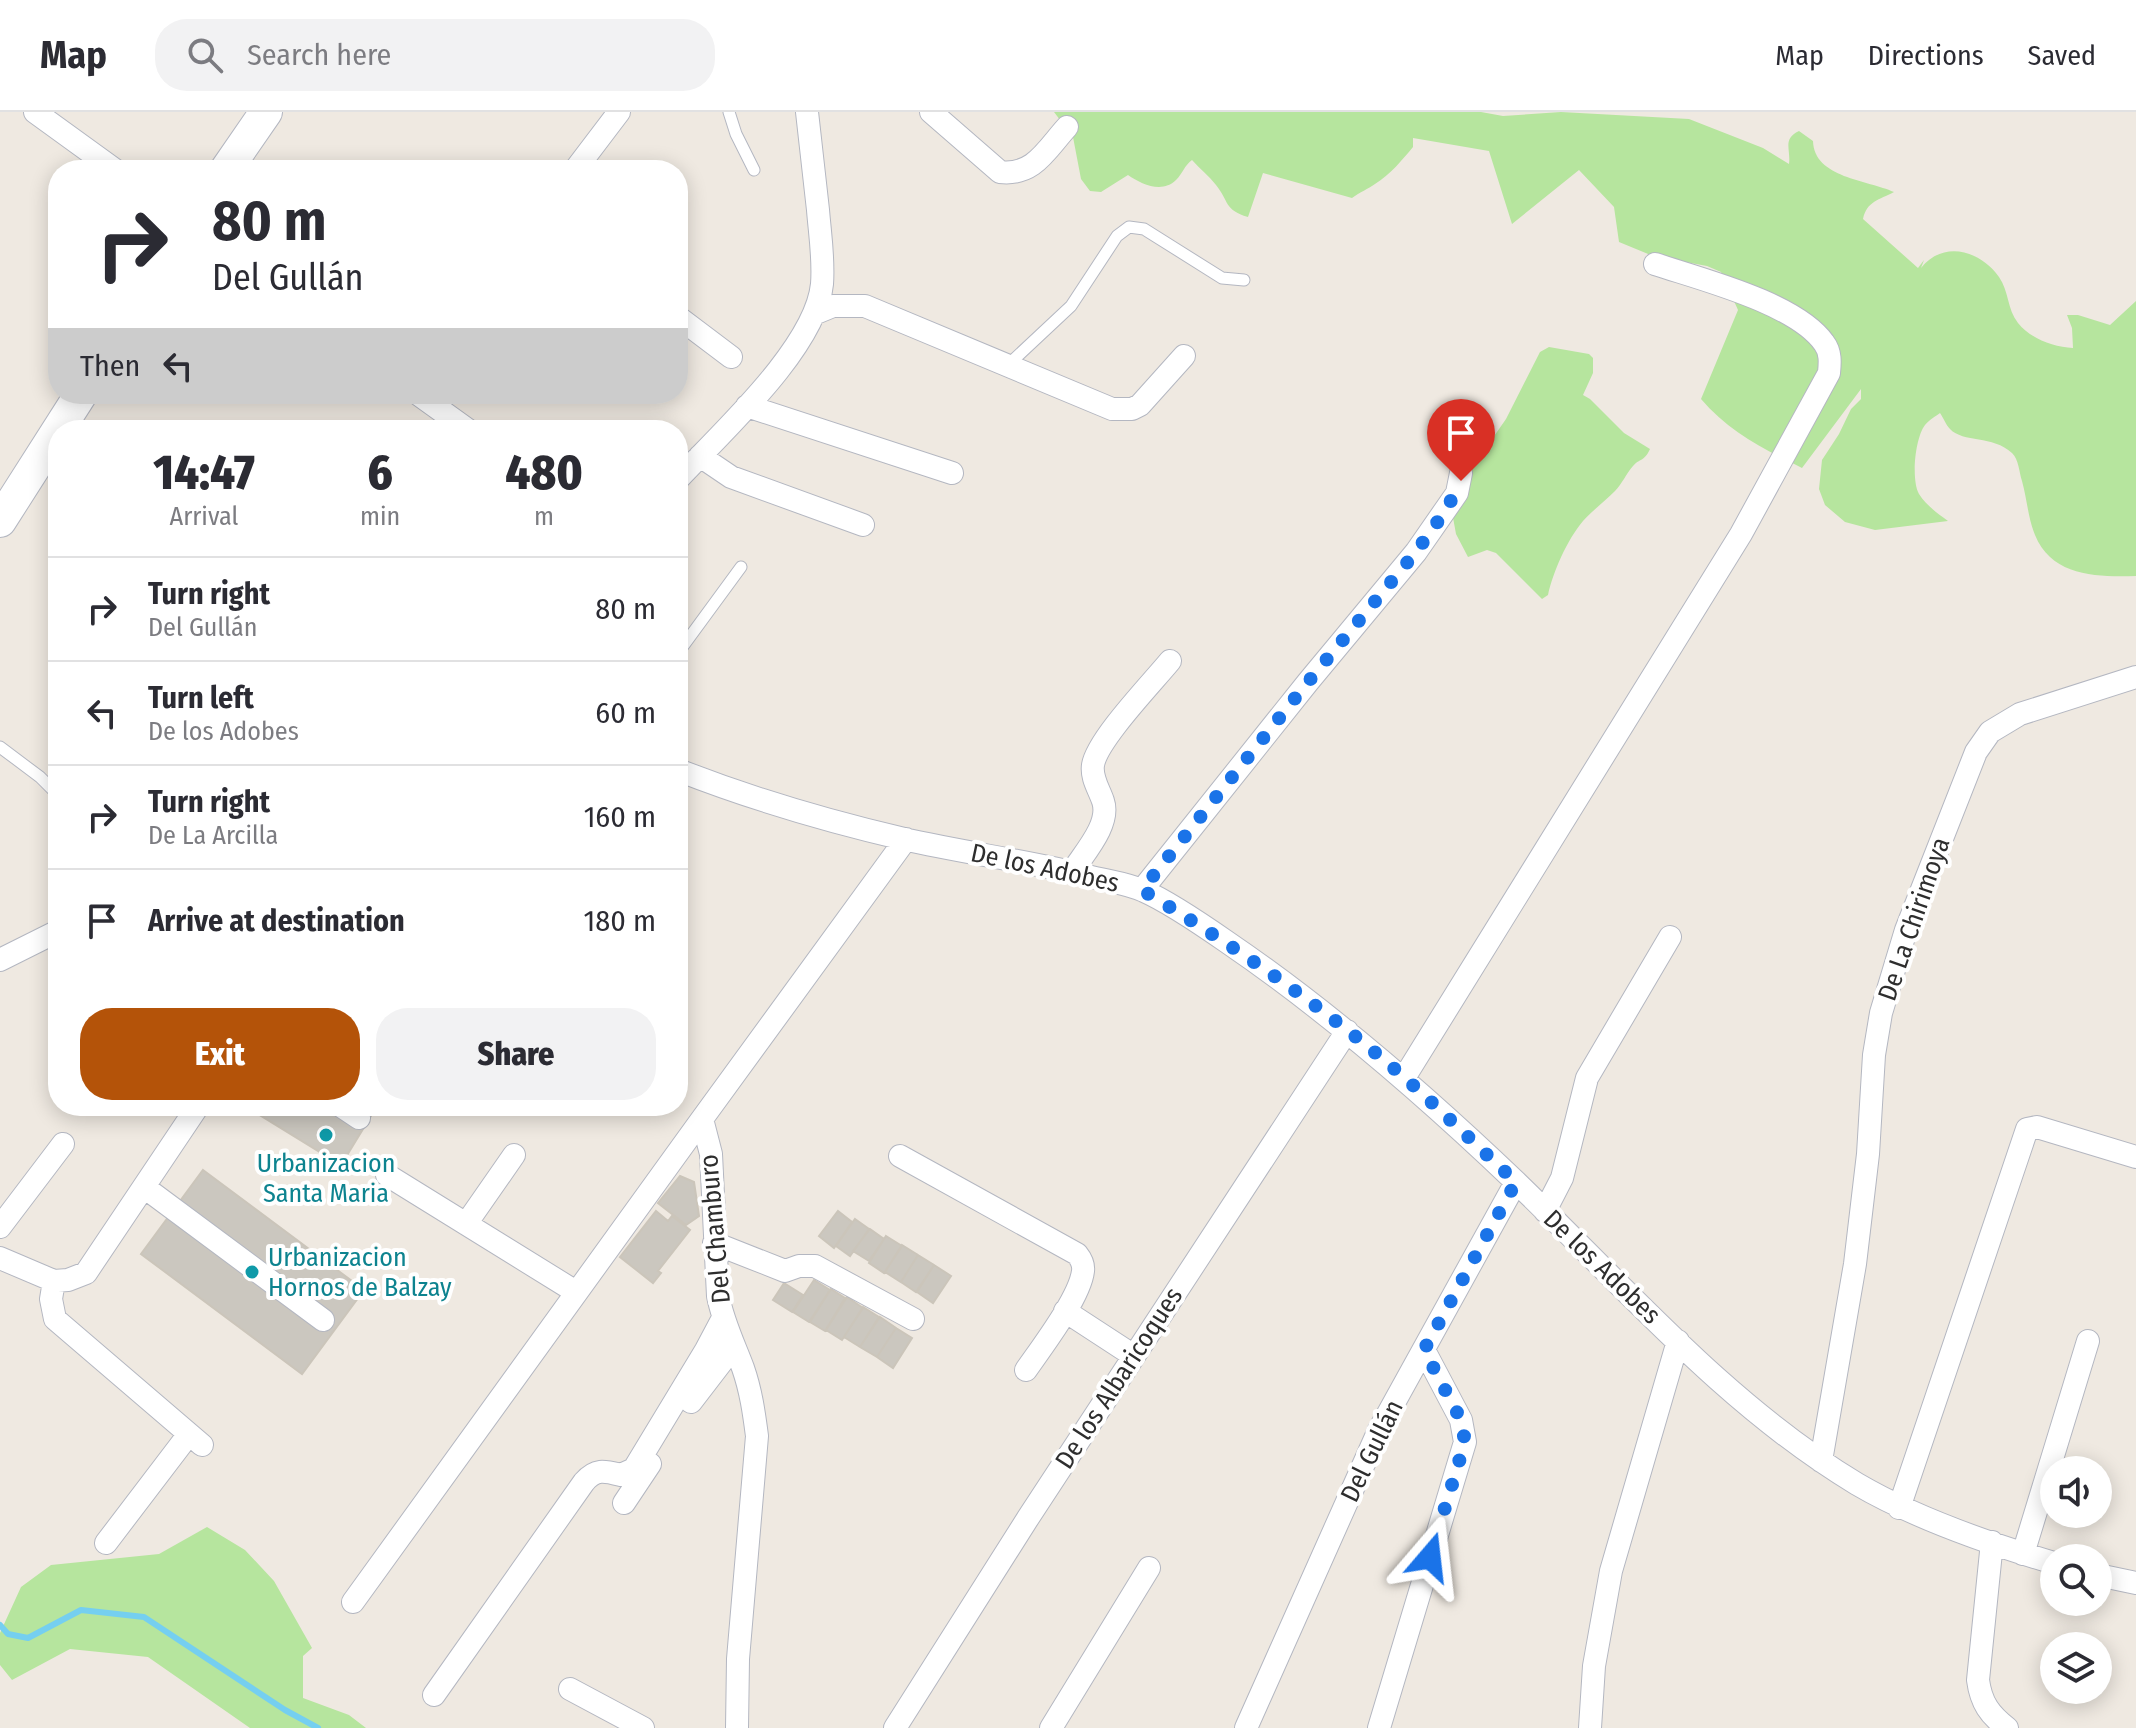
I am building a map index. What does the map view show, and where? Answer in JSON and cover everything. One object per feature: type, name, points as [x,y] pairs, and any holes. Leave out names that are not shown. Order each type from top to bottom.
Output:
[{"type":"street","points":[[35,112],[101,160]]},
{"type":"street","points":[[233,160],[266,112]]},
{"type":"street","points":[[583,160],[619,112]]},
{"type":"street","points":[[688,469],[747,406],[804,337],[816,313],[822,286],[823,258],[807,112]]},
{"type":"street","points":[[931,112],[1000,172],[1015,174],[1028,169],[1067,127]]},
{"type":"street","points":[[1404,1078],[1741,534],[1829,373],[1830,356],[1824,342],[1794,316],[1744,293],[1655,264]]},
{"type":"street","points":[[816,313],[833,306],[865,306],[1112,409],[1123,410],[1140,405],[1184,356]]},
{"type":"street","points":[[688,325],[731,357]]},
{"type":"street","points":[[432,404],[454,420]]},
{"type":"street","points":[[747,406],[952,473]]},
{"type":"street","points":[[0,521],[48,446]]},
{"type":"street","points":[[700,456],[731,477],[863,525]]},
{"type":"street","points":[[1142,890],[1416,552],[1457,493],[1461,473]]},
{"type":"street","points":[[1072,872],[1105,815],[1093,775],[1098,751],[1170,661]]},
{"type":"street","name":"De La Chirimoya","points":[[1821,1461],[1855,1264],[1868,1154],[1874,1055],[1881,1013],[1906,930],[1976,752],[1990,732],[2020,714],[2136,677]]},
{"type":"street","name":"De los Adobes","points":[[688,774],[753,799],[906,839],[1072,872],[1142,890],[1226,941],[1347,1031],[1404,1078],[1760,1417],[1821,1461],[1899,1508],[2040,1559]]},
{"type":"street","name":"Del Chamburo","points":[[737,1728],[738,1659],[757,1436],[753,1403],[723,1318],[714,1243],[711,1154],[702,1119],[906,839]]},
{"type":"street","points":[[0,960],[48,936]]},
{"type":"street","points":[[1545,1211],[1562,1178],[1587,1078],[1670,937]]},
{"type":"street","name":"De los Albaricoques","points":[[895,1728],[1347,1031]]},
{"type":"street","points":[[0,1258],[54,1281],[68,1280],[86,1273],[191,1116]]},
{"type":"street","points":[[353,1602],[702,1119]]},
{"type":"street","points":[[1899,1508],[2027,1129],[2037,1127],[2136,1157]]},
{"type":"street","points":[[0,1227],[63,1144]]},
{"type":"street","points":[[466,1224],[514,1155]]},
{"type":"street","points":[[900,1156],[1077,1254],[1082,1261],[1083,1271],[1065,1311],[1026,1370]]},
{"type":"street","points":[[387,1175],[576,1292]]},
{"type":"street","name":"Del Gullán","points":[[1246,1728],[1379,1430],[1516,1182]]},
{"type":"street","points":[[144,1187],[323,1320]]},
{"type":"street","points":[[714,1243],[785,1271],[799,1266],[815,1266],[913,1319]]},
{"type":"street","points":[[54,1281],[51,1299],[55,1319],[196,1440],[106,1543]]},
{"type":"street","points":[[1065,1311],[1134,1356]]},
{"type":"street","points":[[434,1695],[584,1482],[598,1471],[621,1475],[634,1469],[723,1318]]},
{"type":"street","points":[[1590,1728],[1594,1666],[1611,1571],[1678,1341]]},
{"type":"street","points":[[2023,1554],[2088,1341]]},
{"type":"street","points":[[624,1503],[708,1378],[734,1346]]},
{"type":"street","points":[[1379,1728],[1465,1442],[1461,1420],[1424,1350]]},
{"type":"street","points":[[1992,1542],[1978,1680],[1980,1699],[1994,1718],[2007,1728]]},
{"type":"street","points":[[1051,1728],[1149,1568]]},
{"type":"street","points":[[2112,1578],[2136,1583]]},
{"type":"street","points":[[570,1689],[643,1728]]},
{"type":"lane","points":[[729,112],[754,170]]},
{"type":"lane","points":[[1008,365],[1071,306],[1117,236],[1129,227],[1144,229],[1222,278],[1244,280]]},
{"type":"lane","points":[[688,639],[741,567]]},
{"type":"lane","points":[[0,747],[48,785]]},
{"type":"green space","points":[[1054,112],[1481,112],[1503,116],[1561,112],[1689,119],[1763,148],[1789,164],[1789,141],[1799,131],[1813,141],[1822,163],[1832,170],[1894,192],[1871,205],[1863,219],[1918,268],[1924,260],[1921,268],[1930,259],[1950,251],[1982,260],[2002,282],[2018,323],[2036,338],[2073,348],[2072,328],[2067,315],[2078,315],[2110,325],[2136,301],[2136,576],[2092,575],[2064,567],[2053,559],[2035,535],[2012,453],[1996,444],[1956,433],[1940,413],[1922,431],[1915,479],[1922,498],[1948,521],[1875,530],[1845,522],[1825,505],[1819,489],[1822,460],[1851,409],[1861,399],[1861,389],[1802,468],[1761,447],[1723,421],[1701,399],[1738,310],[1721,272],[1707,266],[1653,256],[1619,242],[1614,207],[1579,170],[1512,224],[1489,151],[1413,138],[1413,147],[1391,172],[1352,198],[1263,173],[1248,217],[1231,208],[1216,185],[1192,160],[1176,180],[1164,186],[1145,184],[1128,175],[1101,192],[1090,191],[1081,179],[1073,137]]},
{"type":"green space","points":[[1549,347],[1589,354],[1593,358],[1593,373],[1583,395],[1624,433],[1650,449],[1571,537],[1548,595],[1542,599],[1496,553],[1487,550],[1468,557],[1456,534],[1452,512],[1467,475],[1506,419],[1540,352]]},
{"type":"green space","points":[[207,1527],[245,1550],[274,1581],[312,1648],[303,1656],[303,1698],[349,1715],[366,1728],[250,1728],[148,1657],[70,1649],[12,1680],[0,1665],[0,1633],[21,1587],[51,1565],[159,1554]]},
{"type":"building","name":"Urbanizacion Santa Maria","points":[[261,1116],[371,1116],[341,1165]]},
{"type":"building","name":"Urbanizacion Hornos de Balzay","points":[[203,1170],[364,1290],[302,1374],[141,1254]]},
{"type":"building","points":[[680,1176],[694,1182],[699,1216],[686,1225],[658,1203]]},
{"type":"building","points":[[656,1211],[668,1221],[672,1216],[690,1230],[658,1271],[661,1273],[653,1283],[620,1257]]},
{"type":"building","points":[[838,1211],[852,1222],[834,1248],[819,1236]]},
{"type":"building","points":[[855,1219],[869,1229],[850,1256],[836,1246]]},
{"type":"building","points":[[870,1229],[884,1239],[869,1261],[853,1251]]},
{"type":"building","points":[[886,1236],[902,1246],[884,1273],[869,1263]]},
{"type":"building","points":[[902,1245],[918,1255],[901,1282],[885,1272]]},
{"type":"building","points":[[918,1255],[934,1265],[916,1292],[901,1282]]},
{"type":"building","points":[[934,1265],[951,1276],[933,1303],[917,1292]]},
{"type":"building","points":[[814,1280],[830,1290],[809,1322],[793,1312]]},
{"type":"building","points":[[784,1283],[803,1295],[792,1312],[773,1300]]},
{"type":"building","points":[[831,1289],[845,1298],[825,1331],[810,1322]]},
{"type":"building","points":[[847,1297],[863,1308],[842,1340],[826,1330]]},
{"type":"building","points":[[863,1307],[879,1317],[860,1347],[844,1337]]},
{"type":"building","points":[[880,1317],[896,1328],[877,1357],[860,1347]]},
{"type":"building","points":[[896,1328],[912,1338],[893,1368],[877,1357]]},
{"type":"waterway","points":[[0,1625],[8,1634],[28,1638],[81,1610],[144,1617],[285,1710],[318,1728]]},
{"type":"place","name":"Urbanizacion Santa Maria","points":[[326,1135]]},
{"type":"place","name":"Urbanizacion Hornos de Balzay","points":[[252,1272]]},
{"type":"route","points":[[1430,1557],[1465,1442],[1461,1420],[1424,1350],[1516,1182],[1404,1078],[1347,1031],[1226,941],[1142,890],[1416,552],[1457,493],[1461,481]]}]
